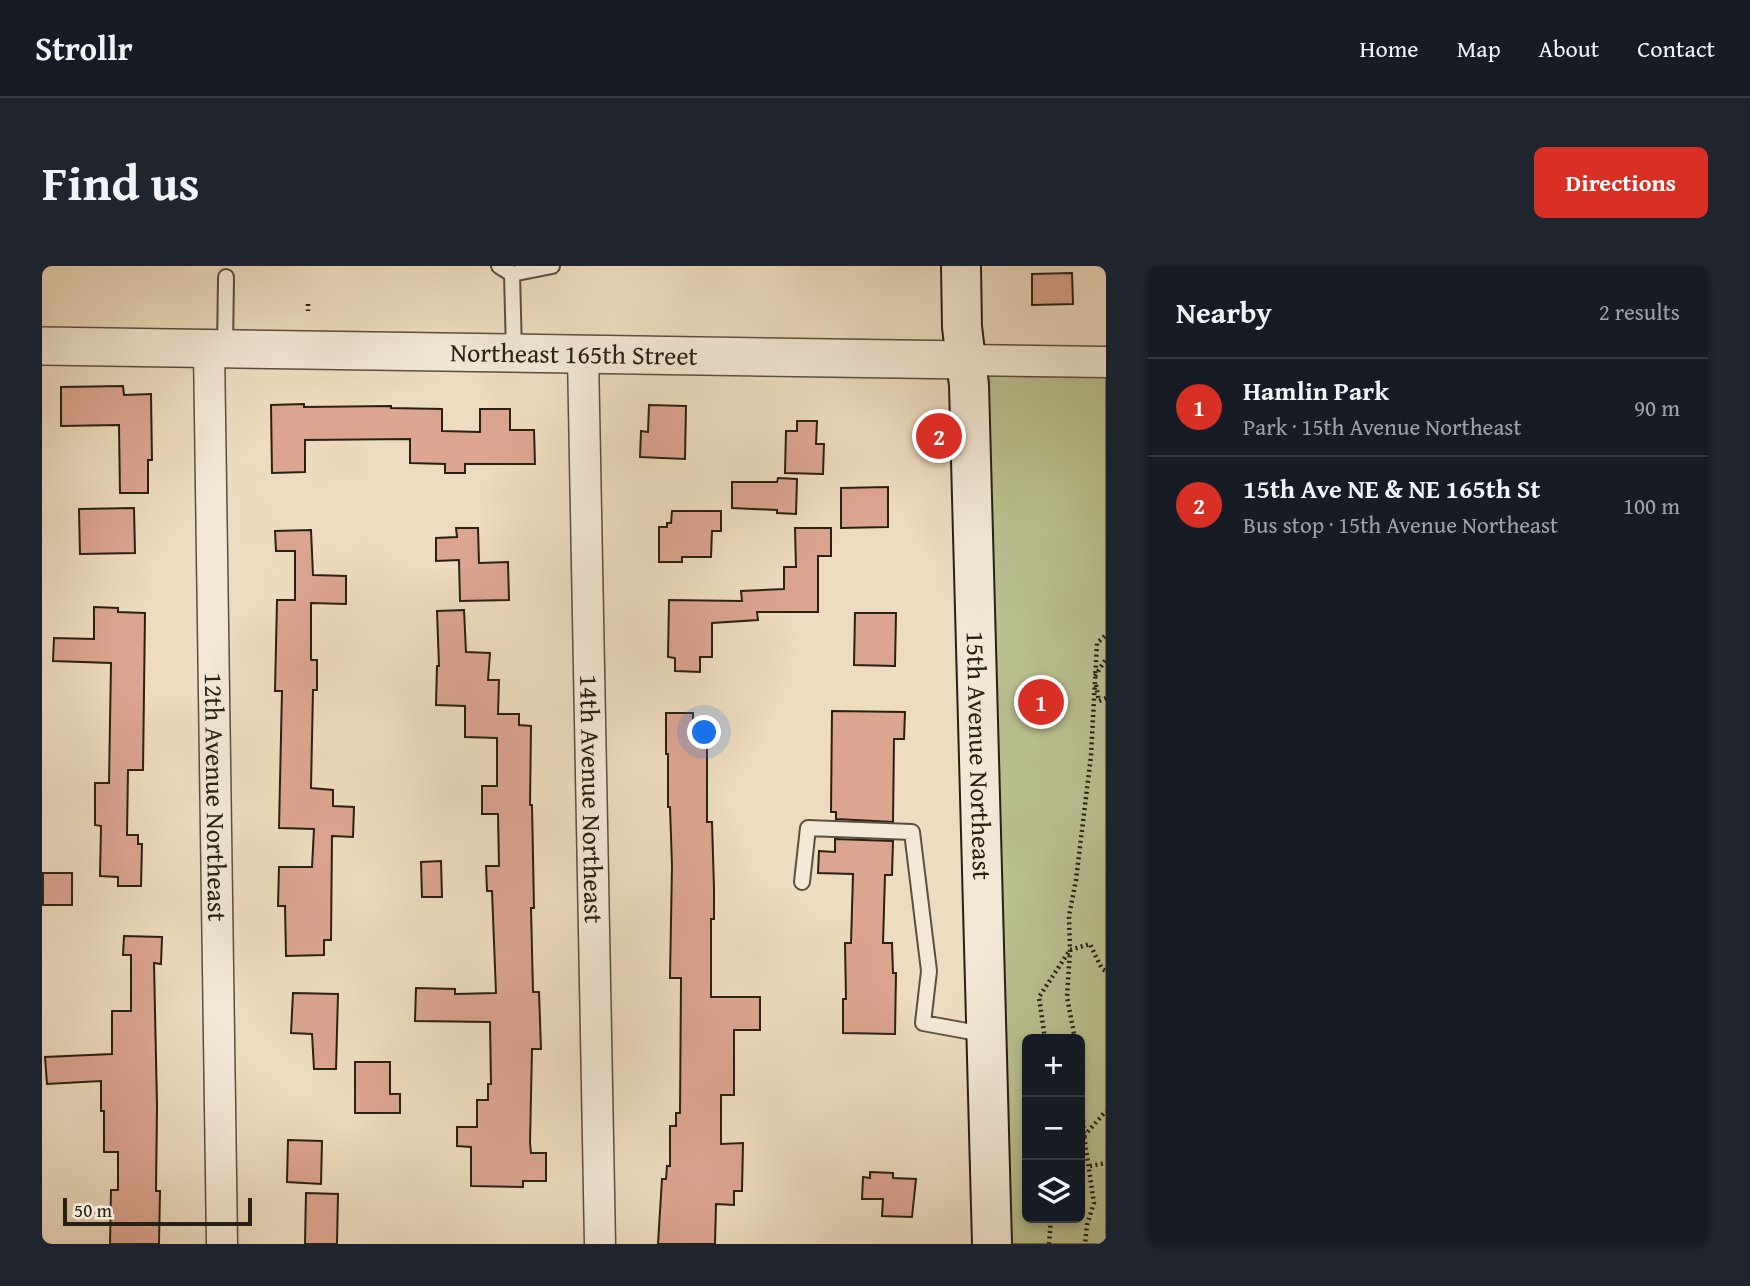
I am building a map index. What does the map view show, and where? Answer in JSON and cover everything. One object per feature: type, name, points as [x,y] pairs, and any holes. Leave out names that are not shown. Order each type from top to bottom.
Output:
[{"type":"main road","name":"15th Avenue Northeast","points":[[961,266],[962,327],[970,385],[992,1244]]},
{"type":"street","name":"Northeast 165th Street","points":[[42,346],[1106,362]]},
{"type":"street","name":"12th Avenue Northeast","points":[[217,350],[222,1244]]},
{"type":"street","name":"14th Avenue Northeast","points":[[583,355],[600,1244]]},
{"type":"lane","points":[[499,266],[512,274],[552,266]]},
{"type":"lane","points":[[512,274],[514,354]]},
{"type":"lane","points":[[217,350],[226,277]]},
{"type":"lane","points":[[802,881],[808,828],[912,832],[929,971],[923,1023],[988,1035]]},
{"type":"path","points":[[307,304],[307,311]]},
{"type":"path","points":[[1074,1034],[1066,997],[1070,950],[1069,916],[1091,756],[1097,643],[1106,635]]},
{"type":"path","points":[[1106,659],[1095,677],[1099,701],[1106,698]]},
{"type":"path","points":[[1044,1034],[1039,997],[1070,950],[1090,944],[1102,969],[1106,971]]},
{"type":"path","points":[[1085,1135],[1106,1111]]},
{"type":"path","points":[[1085,1142],[1094,1203],[1087,1225],[1085,1244]]},
{"type":"path","points":[[1089,1166],[1106,1163]]},
{"type":"path","points":[[1049,1244],[1051,1223]]},
{"type":"green space","points":[[967,360],[1106,364],[1106,1244],[992,1244]]},
{"type":"building","points":[[1072,273],[1073,304],[1032,305],[1032,274]]},
{"type":"building","points":[[123,386],[124,395],[151,394],[152,460],[148,460],[148,493],[120,493],[119,425],[61,426],[61,387]]},
{"type":"building","points":[[304,404],[304,407],[391,406],[442,409],[442,431],[480,432],[480,409],[510,409],[510,430],[534,430],[535,464],[465,464],[465,473],[445,473],[445,464],[410,463],[410,439],[305,440],[305,472],[272,473],[271,405]]},
{"type":"building","points":[[649,405],[686,406],[685,459],[640,457],[641,431],[648,432]]},
{"type":"building","points":[[797,421],[817,421],[816,444],[824,444],[823,474],[785,473],[786,431],[797,431]]},
{"type":"building","points":[[778,478],[797,479],[796,514],[777,513],[777,510],[732,508],[732,482],[777,482]]},
{"type":"building","points":[[888,487],[888,527],[841,528],[841,488]]},
{"type":"building","points":[[134,508],[135,553],[80,554],[79,509]]},
{"type":"building","points":[[672,511],[721,511],[721,531],[712,531],[711,557],[682,557],[682,562],[659,562],[659,527],[667,527],[667,523],[671,523]]},
{"type":"building","points":[[456,528],[478,528],[479,563],[508,562],[509,600],[460,601],[459,560],[436,561],[436,538],[457,537]]},
{"type":"building","points":[[795,528],[831,528],[831,556],[818,556],[818,612],[757,612],[758,620],[712,623],[712,657],[700,657],[700,672],[675,671],[675,658],[668,657],[669,600],[742,601],[741,591],[784,589],[784,567],[796,567]]},
{"type":"building","points":[[311,530],[313,575],[346,576],[346,604],[311,603],[311,660],[317,660],[317,690],[313,690],[311,788],[333,790],[333,806],[354,807],[353,837],[332,836],[331,940],[324,940],[324,955],[286,956],[285,906],[278,906],[279,867],[312,867],[314,829],[279,828],[282,691],[275,691],[277,600],[295,600],[295,551],[276,551],[275,531]]},
{"type":"building","points":[[94,607],[118,608],[118,612],[145,613],[143,770],[128,770],[127,835],[138,835],[138,844],[142,844],[141,886],[118,886],[118,877],[100,876],[101,826],[95,825],[95,783],[109,783],[111,663],[53,661],[54,638],[94,639]]},
{"type":"building","points":[[464,610],[466,652],[490,653],[488,680],[499,680],[498,714],[519,714],[519,725],[531,726],[533,992],[539,992],[541,1049],[532,1049],[530,1143],[531,1153],[546,1153],[546,1181],[523,1181],[523,1187],[471,1186],[471,1147],[457,1146],[457,1127],[477,1127],[477,1100],[488,1100],[488,1084],[491,1084],[490,1022],[415,1021],[416,988],[455,989],[455,994],[496,993],[492,891],[487,891],[486,866],[499,866],[498,814],[482,814],[482,786],[497,786],[497,738],[465,737],[465,706],[436,705],[439,666],[437,611]]},
{"type":"building","points":[[855,613],[896,613],[895,666],[854,665]]},
{"type":"building","points":[[832,711],[905,712],[904,739],[894,739],[893,822],[836,819],[836,812],[831,812]]},
{"type":"building","points":[[666,713],[693,713],[693,722],[707,722],[707,822],[712,822],[714,889],[714,919],[711,919],[711,997],[760,997],[760,1030],[734,1030],[734,1095],[721,1095],[721,1144],[743,1143],[742,1191],[734,1191],[734,1205],[716,1204],[715,1244],[658,1244],[662,1179],[666,1179],[667,1166],[670,1166],[670,1126],[676,1126],[676,1113],[680,1113],[681,978],[670,978],[672,866]]},
{"type":"building","points":[[835,839],[893,841],[892,875],[885,875],[883,943],[892,943],[893,973],[896,973],[895,1034],[843,1033],[843,999],[846,999],[845,943],[851,943],[853,874],[818,873],[819,851],[835,852]]},
{"type":"building","points":[[441,861],[442,897],[422,897],[421,862]]},
{"type":"building","points":[[43,873],[72,873],[72,905],[43,905]]},
{"type":"building","points":[[124,936],[162,937],[161,964],[154,963],[159,1244],[110,1244],[111,1190],[118,1190],[118,1152],[104,1152],[101,1081],[47,1084],[45,1057],[112,1054],[112,1011],[131,1011],[131,955],[123,955]]},
{"type":"building","points":[[293,993],[338,994],[336,1069],[314,1069],[312,1034],[291,1033]]},
{"type":"building","points":[[355,1062],[390,1062],[390,1094],[400,1094],[400,1113],[355,1113]]},
{"type":"building","points":[[288,1140],[322,1141],[321,1184],[287,1182]]},
{"type":"building","points":[[870,1172],[893,1173],[893,1178],[916,1179],[912,1217],[882,1216],[883,1199],[862,1199],[863,1177],[870,1178]]},
{"type":"building","points":[[306,1193],[338,1194],[337,1244],[305,1244]]},
{"type":"place","name":"15th Ave NE & NE 165th St","points":[[939,436]]},
{"type":"place","name":"Hamlin Park","points":[[1041,702]]}]
